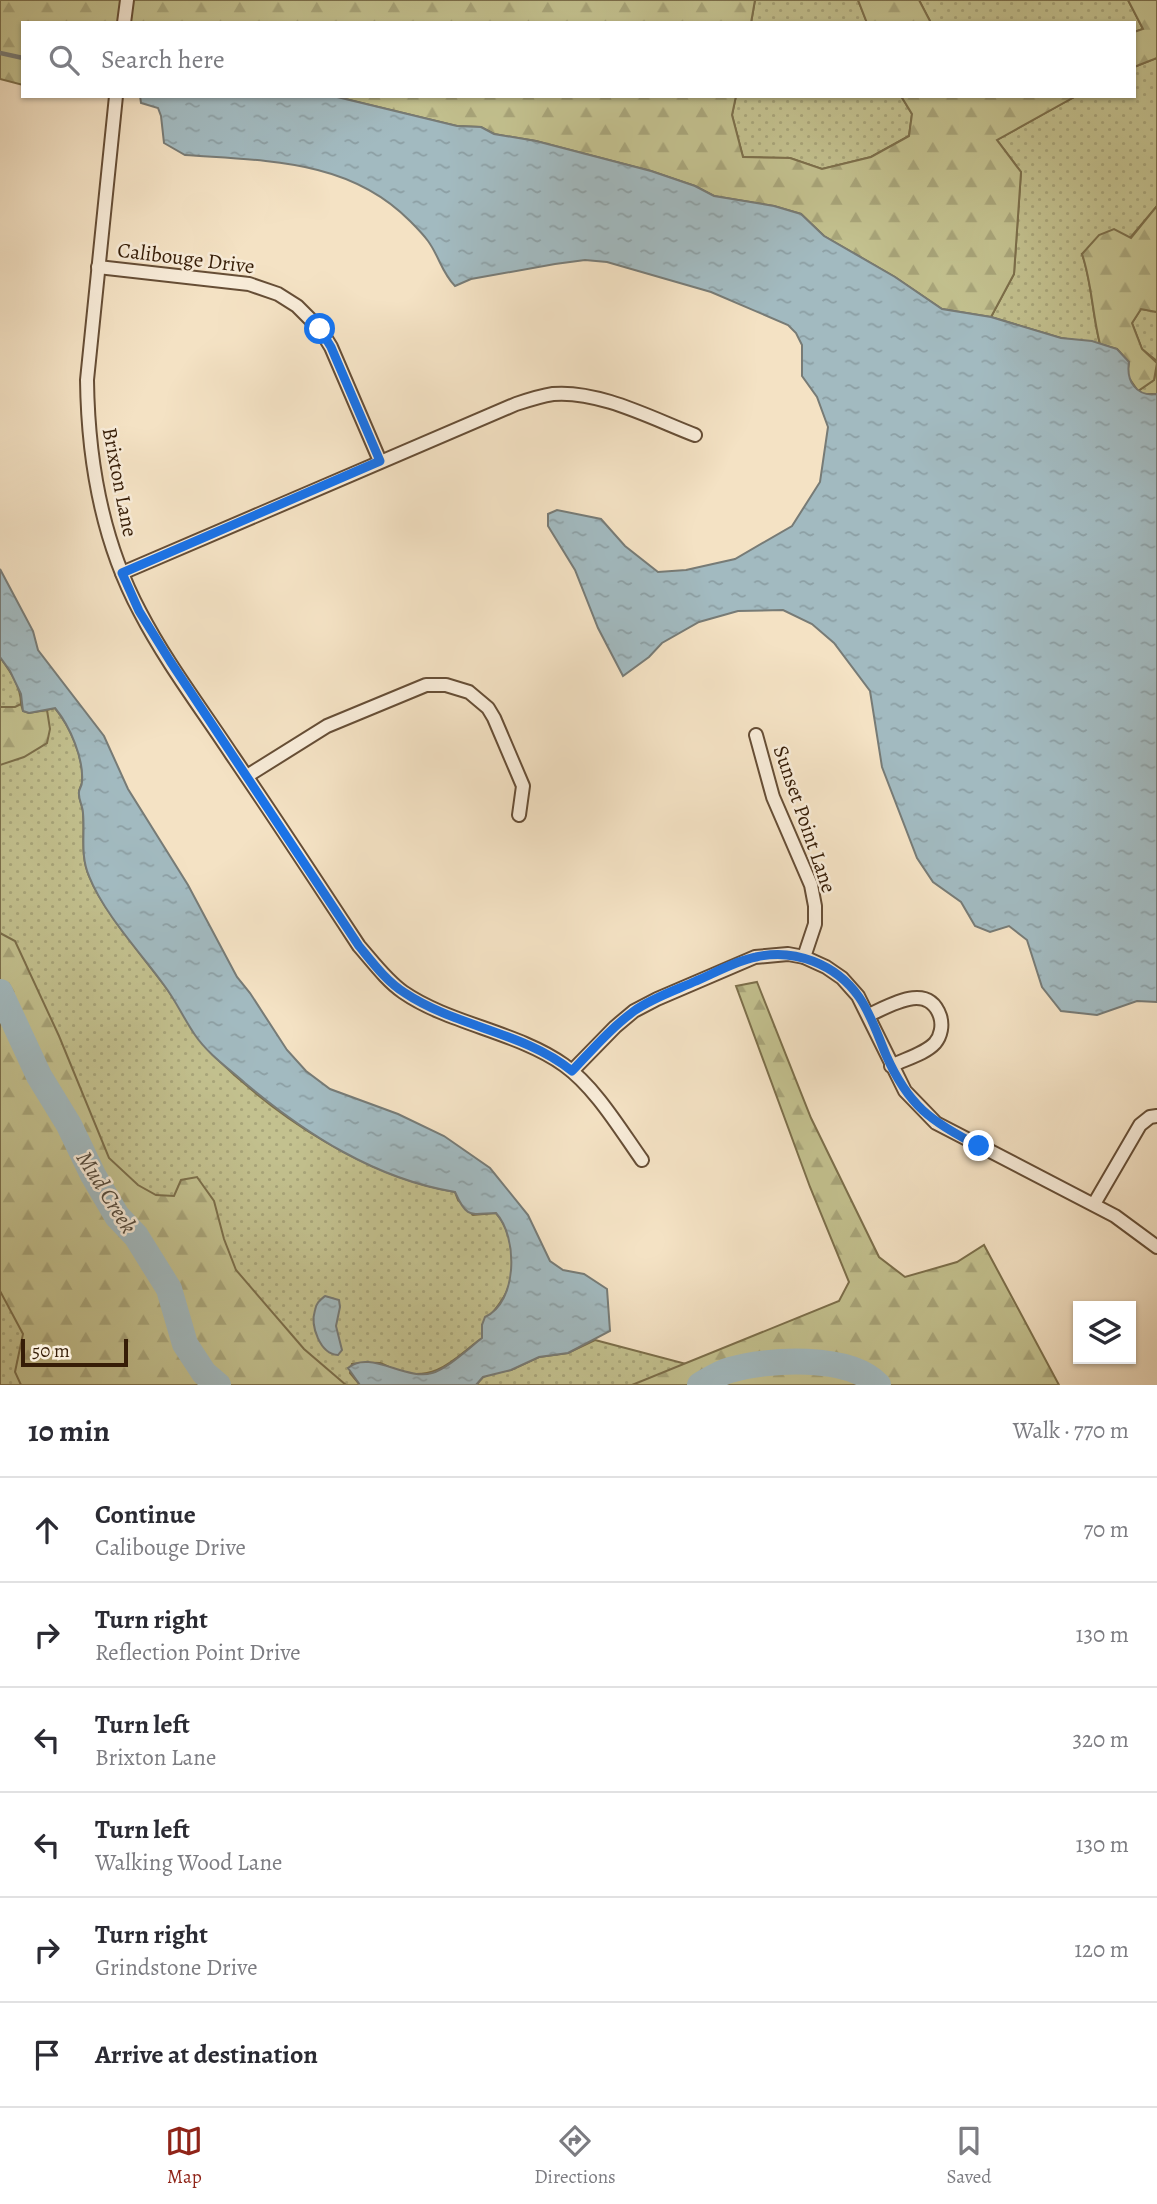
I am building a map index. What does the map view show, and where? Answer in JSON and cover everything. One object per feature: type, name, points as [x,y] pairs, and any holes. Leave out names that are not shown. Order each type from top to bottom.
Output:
[{"type":"street","points":[[124,21],[127,0]]},
{"type":"street","name":"Brixton Lane","points":[[116,98],[88,380],[88,422],[102,507],[122,573],[139,611],[359,946],[391,982],[422,1003],[539,1050],[572,1071],[586,1084],[642,1160]]},
{"type":"street","name":"Calibouge Drive","points":[[98,267],[248,284],[278,294],[297,306],[320,329],[331,347],[380,461]]},
{"type":"street","points":[[122,573],[516,404],[555,394],[606,401],[695,435]]},
{"type":"street","points":[[247,776],[327,726],[416,688],[446,685],[469,692],[479,699],[495,718],[523,786],[519,815]]},
{"type":"street","name":"Sunset Point Lane","points":[[756,735],[773,797],[811,885],[815,924],[804,957]]},
{"type":"street","points":[[572,1071],[635,1010],[657,999],[755,957],[789,954],[804,957],[842,978],[858,996],[905,1091],[936,1123],[1094,1204],[1157,1247]]},
{"type":"street","points":[[869,1015],[911,997],[921,997],[929,1001],[941,1017],[941,1032],[935,1043],[891,1066]]},
{"type":"street","points":[[1094,1204],[1140,1125],[1157,1115]]},
{"type":"green space","points":[[0,0],[755,0],[751,21],[21,21],[21,84],[0,79]]},
{"type":"green space","points":[[755,0],[858,0],[866,21],[751,21]]},
{"type":"green space","points":[[858,0],[919,0],[930,21],[866,21]]},
{"type":"green space","points":[[919,0],[1128,0],[1143,29],[1136,31],[1136,21],[930,21]]},
{"type":"green space","points":[[1128,0],[1157,0],[1157,58],[1136,66],[1136,31],[1143,29]]},
{"type":"green space","points":[[1157,58],[1157,206],[1130,238],[1082,254],[1100,344],[1061,338],[991,317],[1014,274],[1021,172],[997,140],[1072,98],[1136,98],[1136,66]]},
{"type":"green space","points":[[341,98],[736,98],[732,115],[743,157],[790,158],[822,169],[871,157],[909,136],[912,114],[902,98],[1072,98],[997,140],[1021,172],[1014,274],[991,317],[942,309],[895,277],[824,236],[801,214],[774,206],[714,196],[695,186],[651,171],[536,141],[494,134],[481,127],[457,126]]},
{"type":"green space","points":[[736,98],[902,98],[912,114],[909,136],[871,157],[822,169],[790,158],[743,157],[732,115]]},
{"type":"green space","points":[[1157,206],[1157,312],[1141,309],[1132,323],[1142,349],[1157,363],[1154,380],[1138,391],[1127,375],[1129,362],[1117,349],[1100,344],[1082,254],[1099,235],[1114,229],[1131,238]]},
{"type":"green space","points":[[1141,309],[1157,312],[1157,361],[1142,349],[1132,323]]},
{"type":"green space","points":[[1157,363],[1157,394],[1142,394],[1138,391],[1154,380]]},
{"type":"green space","points":[[0,657],[17,685],[21,704],[47,710],[55,708],[66,724],[81,763],[82,782],[79,795],[83,810],[83,844],[89,876],[113,918],[213,1055],[265,1101],[325,1142],[389,1173],[455,1192],[458,1200],[473,1215],[496,1213],[502,1221],[512,1252],[506,1293],[482,1325],[482,1338],[444,1366],[435,1371],[413,1374],[400,1372],[380,1363],[352,1364],[350,1373],[360,1385],[0,1385]]},
{"type":"green space","points":[[21,704],[23,711],[29,713],[47,710],[50,729],[47,743],[24,757],[0,765],[0,707],[15,707]]},
{"type":"green space","points":[[0,933],[15,941],[59,1036],[109,1158],[138,1185],[156,1195],[174,1196],[181,1180],[197,1177],[214,1201],[236,1270],[304,1349],[346,1385],[21,1385],[15,1372],[23,1334],[0,1291]]},
{"type":"green space","points":[[757,982],[811,1118],[879,1257],[905,1277],[957,1262],[984,1245],[1059,1385],[632,1385],[839,1301],[849,1282],[810,1187],[736,986]]},
{"type":"green space","points":[[595,1340],[766,1385],[476,1385],[483,1377],[493,1373],[511,1370],[539,1357],[568,1353]]},
{"type":"water","points":[[140,98],[341,98],[457,126],[481,127],[494,134],[536,141],[651,171],[695,186],[714,196],[774,206],[801,214],[824,236],[895,277],[942,309],[991,317],[1061,338],[1092,341],[1117,349],[1129,362],[1129,375],[1134,386],[1143,393],[1157,394],[1157,1002],[1137,1001],[1097,1015],[1061,1011],[1042,987],[1027,940],[1009,926],[990,932],[975,926],[961,902],[933,882],[917,858],[882,767],[870,691],[834,643],[812,624],[783,610],[738,611],[699,622],[662,643],[649,657],[623,676],[598,628],[575,570],[548,526],[548,514],[557,510],[601,519],[625,546],[658,572],[686,570],[735,559],[792,526],[820,482],[828,427],[817,397],[802,376],[802,345],[788,325],[711,292],[607,262],[585,260],[555,264],[471,279],[455,286],[426,238],[386,201],[360,185],[333,174],[276,162],[185,155],[164,143],[158,108],[141,103]]},
{"type":"water","points":[[0,569],[33,631],[38,650],[104,736],[128,789],[188,885],[237,977],[287,1050],[306,1071],[330,1089],[398,1114],[444,1136],[490,1168],[528,1215],[550,1261],[563,1270],[584,1274],[607,1289],[610,1331],[568,1353],[539,1357],[511,1370],[483,1377],[476,1385],[360,1385],[348,1368],[357,1363],[377,1363],[411,1373],[432,1373],[451,1363],[482,1338],[485,1317],[496,1309],[504,1298],[509,1284],[511,1252],[503,1224],[496,1213],[475,1214],[466,1211],[455,1192],[397,1177],[343,1152],[268,1102],[218,1061],[200,1042],[168,991],[113,918],[89,876],[83,845],[83,810],[79,795],[82,783],[81,763],[75,743],[55,708],[29,713],[23,711],[21,694],[0,657]]},
{"type":"water","points":[[325,1296],[339,1300],[336,1326],[342,1350],[338,1355],[321,1345],[315,1331],[316,1308]]},
{"type":"waterway","points":[[0,53],[21,58]]},
{"type":"waterway","name":"Mud Creek","points":[[0,992],[39,1076],[69,1125],[93,1175],[117,1216],[136,1236],[169,1289],[185,1344],[204,1373],[218,1385]]},
{"type":"waterway","name":"Mud Creek","points":[[700,1385],[730,1370],[785,1362],[848,1368],[865,1375],[878,1385]]},
{"type":"route","points":[[320,329],[331,347],[380,461],[122,573],[139,611],[170,661],[359,946],[376,967],[403,992],[422,1003],[539,1050],[572,1071],[635,1010],[657,999],[741,961],[771,955],[804,957],[842,978],[858,996],[891,1066],[905,1091],[920,1109],[936,1123],[979,1146]]}]
